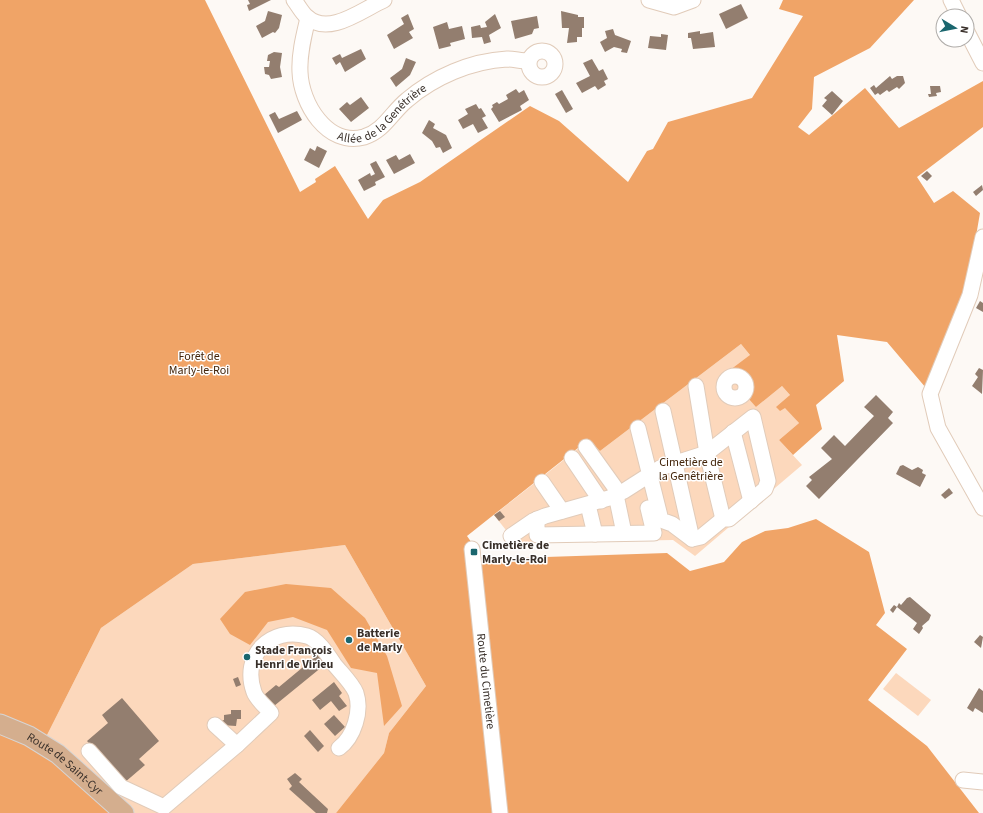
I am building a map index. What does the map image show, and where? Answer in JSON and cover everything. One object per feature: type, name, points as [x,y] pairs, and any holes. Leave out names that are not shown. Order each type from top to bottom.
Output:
[{"type":"main road","name":"Route de Saint-Cyr","points":[[0,724],[29,736],[58,754],[124,813]]},
{"type":"street","points":[[294,0],[308,18],[316,22],[326,24],[341,23],[378,2]]},
{"type":"street","points":[[649,0],[674,7],[693,0]]},
{"type":"street","name":"Allée de la Genétrière","points":[[308,18],[302,45],[300,72],[303,88],[308,103],[316,116],[325,127],[333,133],[342,136],[363,137],[381,129],[406,100],[435,81],[467,66],[507,59],[528,61]]},
{"type":"street","points":[[975,48],[983,63]]},
{"type":"street","points":[[983,237],[970,295],[930,394],[938,428],[983,508]]},
{"type":"street","points":[[696,386],[707,452],[723,519]]},
{"type":"street","points":[[646,476],[661,520],[672,524],[692,539],[701,538],[723,519],[729,519],[766,489],[768,481],[753,417],[750,407],[741,397]]},
{"type":"street","points":[[663,411],[692,539]]},
{"type":"street","points":[[511,536],[537,519],[595,503],[618,494],[646,476],[675,462],[707,452],[753,417]]},
{"type":"street","points":[[537,519],[537,535],[654,533],[638,428]]},
{"type":"street","points":[[734,432],[751,501]]},
{"type":"street","points":[[586,447],[618,494],[624,534]]},
{"type":"street","points":[[572,458],[595,503],[595,534]]},
{"type":"street","points":[[542,482],[562,511]]},
{"type":"street","name":"Route du Cimetière","points":[[472,549],[500,813]]},
{"type":"street","points":[[89,751],[121,787],[164,807],[237,745],[271,713],[254,693],[250,674],[254,657],[268,640],[283,633],[308,636],[324,650],[356,692],[359,708],[353,729],[345,744],[339,748]]},
{"type":"street","points":[[215,725],[237,745]]},
{"type":"street","points":[[963,780],[983,782]]},
{"type":"green space","name":"Forêt de Marly-le-Roi","points":[[0,0],[205,0],[300,192],[316,182],[315,179],[335,166],[368,219],[383,200],[420,182],[530,106],[559,121],[628,182],[647,151],[653,149],[668,122],[752,98],[803,16],[779,9],[783,0],[914,0],[870,48],[814,77],[812,109],[798,127],[809,135],[865,88],[899,128],[983,81],[983,127],[917,177],[934,203],[953,191],[980,213],[966,294],[926,388],[887,342],[837,335],[844,381],[816,405],[822,429],[793,455],[779,440],[799,423],[785,408],[780,411],[776,407],[790,395],[782,386],[756,407],[726,373],[750,355],[741,344],[600,451],[588,440],[467,536],[483,559],[667,553],[690,571],[724,562],[742,542],[765,531],[788,528],[816,519],[869,552],[885,613],[876,625],[907,649],[868,700],[927,746],[979,813],[336,813],[384,753],[389,733],[426,686],[345,545],[193,564],[101,628],[46,737],[133,813],[0,813]]},
{"type":"green space","name":"Cimetière de la Genêtrière","points":[[741,344],[750,355],[756,407],[782,386],[790,395],[785,407],[799,423],[779,440],[802,465],[695,556],[673,540],[516,543],[494,515],[589,440],[600,451]]},
{"type":"green space","name":"Stade François Henri de Virieu","points":[[345,545],[426,686],[389,733],[384,753],[336,813],[133,813],[46,737],[101,628],[193,564]]},
{"type":"green space","points":[[286,584],[331,588],[365,618],[387,656],[402,706],[384,726],[377,673],[351,668],[327,630],[293,617],[268,622],[250,645],[230,634],[220,619],[245,592]]},
{"type":"green space","points":[[896,673],[931,700],[918,716],[883,689]]},
{"type":"building","points":[[248,0],[271,0],[249,11],[247,5],[250,4]]},
{"type":"building","points":[[741,4],[748,18],[726,29],[719,14]]},
{"type":"building","points":[[268,11],[282,15],[279,28],[275,33],[273,32],[262,38],[256,26],[265,21]]},
{"type":"building","points":[[561,11],[578,15],[578,17],[584,17],[582,37],[577,37],[577,42],[567,43],[569,28],[562,28]]},
{"type":"building","points":[[408,14],[414,29],[409,32],[413,38],[394,49],[387,35],[404,24],[401,18]]},
{"type":"building","points":[[495,14],[501,28],[489,35],[491,42],[484,44],[482,37],[472,38],[471,27],[480,25],[481,28],[487,27],[485,22]]},
{"type":"building","points":[[537,16],[539,28],[534,29],[532,34],[515,39],[511,21]]},
{"type":"building","points":[[447,22],[449,29],[462,26],[465,39],[450,43],[451,46],[439,49],[433,27]]},
{"type":"building","points":[[613,29],[615,35],[631,41],[627,53],[621,52],[622,49],[614,47],[605,52],[600,42],[607,38],[605,31]]},
{"type":"building","points":[[700,31],[700,34],[713,32],[715,47],[693,49],[691,38],[688,38],[688,33]]},
{"type":"building","points":[[661,34],[668,35],[666,50],[648,48],[650,36],[661,37]]},
{"type":"building","points":[[361,49],[366,59],[345,72],[340,62],[336,65],[332,58],[340,54],[342,58]]},
{"type":"building","points":[[274,52],[282,53],[280,67],[282,77],[271,79],[269,75],[265,74],[264,67],[269,67],[270,61],[267,61],[268,55]]},
{"type":"building","points":[[406,58],[416,62],[410,75],[396,87],[390,78],[402,69]]},
{"type":"building","points":[[592,59],[599,71],[603,69],[608,79],[604,81],[606,85],[598,90],[595,86],[582,93],[576,83],[590,76],[583,63]]},
{"type":"building","points":[[890,76],[892,79],[897,76],[903,76],[905,83],[899,89],[897,87],[889,92],[887,90],[880,95],[878,93],[875,95],[870,88],[874,85],[876,88]]},
{"type":"building","points":[[930,86],[940,86],[941,92],[936,93],[937,96],[929,97],[928,94],[931,94]]},
{"type":"building","points":[[516,89],[519,93],[524,90],[529,100],[520,106],[522,110],[499,122],[491,109],[493,107],[492,105],[497,102],[499,104],[508,99],[506,95]]},
{"type":"building","points":[[562,90],[573,109],[566,113],[555,94]]},
{"type":"building","points":[[832,91],[843,101],[832,115],[822,106],[827,100],[824,98]]},
{"type":"building","points":[[361,97],[369,108],[351,122],[339,109],[347,102],[350,105]]},
{"type":"building","points":[[476,104],[479,109],[481,108],[486,116],[482,118],[488,128],[478,133],[473,124],[463,129],[458,120],[468,114],[465,109]]},
{"type":"building","points":[[297,111],[302,120],[278,133],[269,115],[275,112],[279,119]]},
{"type":"building","points":[[429,120],[435,124],[433,128],[446,135],[452,148],[443,153],[440,147],[436,148],[432,141],[422,133]]},
{"type":"building","points":[[317,146],[327,151],[319,168],[304,160],[310,148],[315,151]]},
{"type":"building","points":[[410,154],[415,163],[394,174],[386,160],[396,155],[399,160]]},
{"type":"building","points":[[376,161],[385,177],[375,182],[376,185],[364,191],[358,180],[370,173],[371,176],[375,174],[370,164]]},
{"type":"building","points":[[927,171],[932,176],[927,181],[921,176]]},
{"type":"building","points":[[982,185],[983,190],[976,196],[973,192]]},
{"type":"building","points":[[980,301],[983,303],[983,312],[976,308]]},
{"type":"building","points":[[979,368],[983,370],[982,394],[972,386],[978,377],[975,374]]},
{"type":"building","points":[[876,395],[893,412],[888,418],[893,423],[819,499],[806,486],[812,480],[809,477],[832,459],[821,448],[834,435],[845,446],[874,416],[864,407]]},
{"type":"building","points":[[903,465],[912,470],[918,467],[923,470],[922,473],[926,475],[920,487],[896,474],[900,466]]},
{"type":"building","points":[[949,488],[953,493],[945,499],[941,495]]},
{"type":"building","points":[[500,511],[505,517],[499,521],[494,515]]},
{"type":"building","points":[[910,597],[931,615],[929,620],[922,626],[923,628],[919,634],[913,629],[917,623],[897,607],[899,603],[901,605],[907,598]]},
{"type":"building","points":[[894,605],[897,607],[893,613],[890,610]]},
{"type":"building","points":[[980,635],[983,637],[981,648],[974,642]]},
{"type":"building","points":[[311,645],[319,655],[328,662],[274,706],[264,695],[276,685],[279,687],[314,658],[307,648]]},
{"type":"building","points":[[238,677],[241,685],[236,687],[233,679]]},
{"type":"building","points":[[334,682],[342,693],[339,696],[347,706],[339,711],[331,701],[320,710],[312,700]]},
{"type":"building","points":[[979,688],[983,691],[983,713],[975,708],[973,712],[967,708]]},
{"type":"building","points":[[122,698],[159,741],[139,759],[145,765],[124,783],[87,741],[108,723],[102,715]]},
{"type":"building","points":[[231,710],[241,710],[241,719],[237,719],[236,726],[221,725],[221,721],[224,720],[224,715],[231,714]]},
{"type":"building","points":[[334,715],[345,727],[335,736],[324,724]]},
{"type":"building","points":[[310,730],[324,746],[318,752],[304,736]]},
{"type":"building","points":[[295,773],[302,779],[299,782],[328,809],[327,813],[316,813],[289,789],[292,786],[287,779]]},
{"type":"place","name":"Cimetière de Marly-le-Roi","points":[[474,552]]},
{"type":"place","name":"Batterie de Marly","points":[[349,640]]},
{"type":"place","name":"Stade François Henri de Virieu","points":[[247,657]]}]
